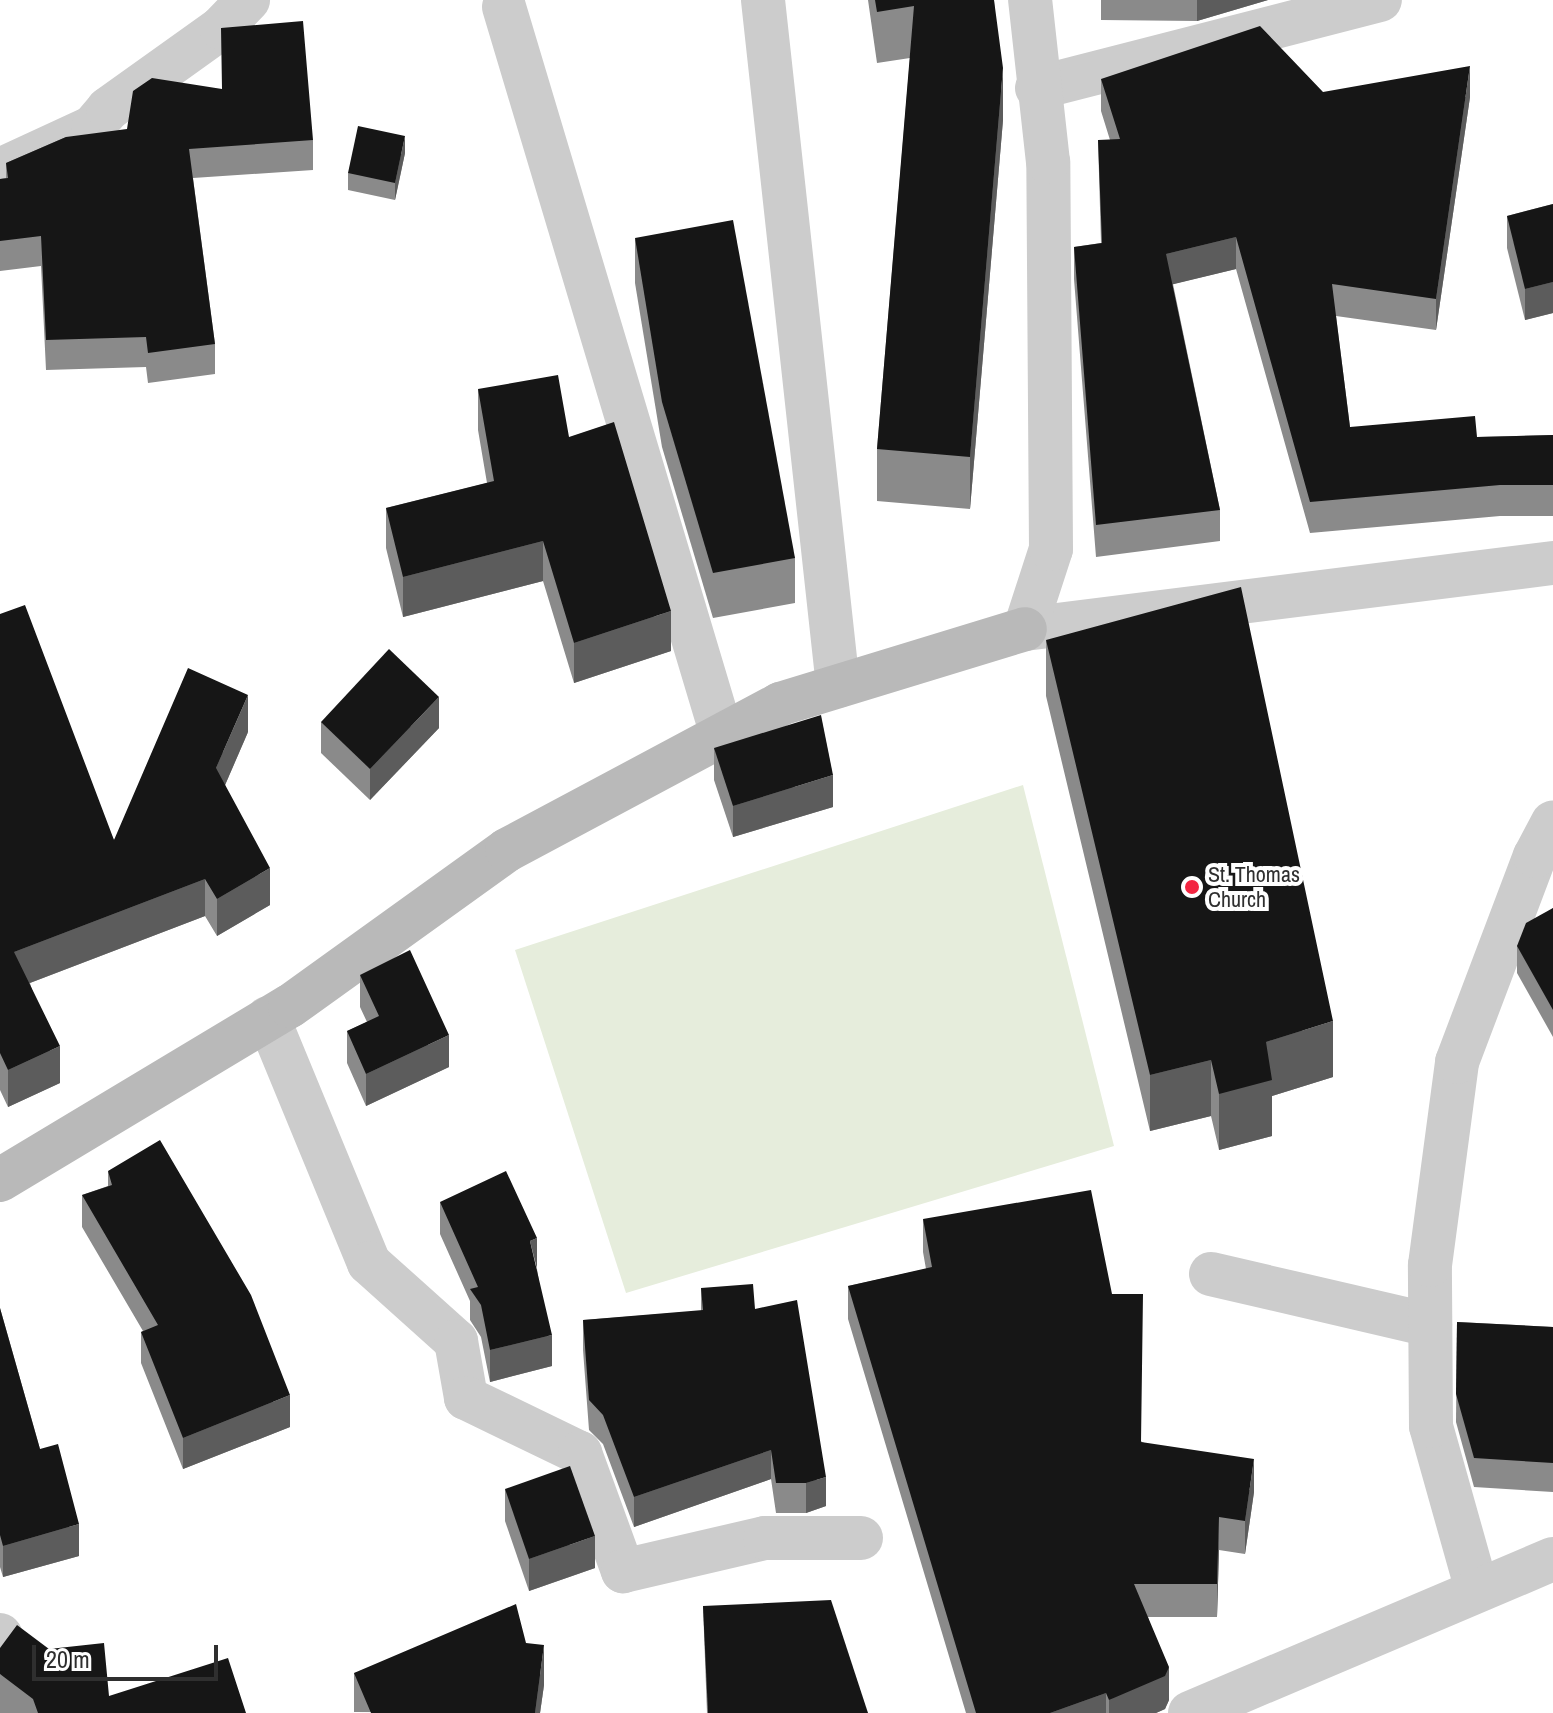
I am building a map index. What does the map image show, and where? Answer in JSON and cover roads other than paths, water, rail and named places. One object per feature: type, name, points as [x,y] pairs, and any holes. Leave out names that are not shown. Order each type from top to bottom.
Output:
[{"type":"main road","points":[[0,1180],[268,1018],[507,850],[780,704],[1025,629]]},
{"type":"street","points":[[0,170],[93,127],[108,109],[221,28],[248,0]]},
{"type":"street","points":[[763,0],[838,686]]},
{"type":"street","points":[[1030,0],[1037,88],[1048,162],[1051,549],[1025,629],[1553,563]]},
{"type":"street","points":[[1037,88],[1380,0]]},
{"type":"street","points":[[504,7],[722,735]]},
{"type":"street","points":[[1477,1590],[1431,1426],[1430,1265],[1457,1062],[1535,856],[1553,822]]},
{"type":"street","points":[[268,1018],[369,1263],[456,1341],[466,1398],[580,1453],[623,1571],[765,1538],[861,1538]]},
{"type":"street","points":[[1211,1274],[1430,1325]]},
{"type":"street","points":[[1190,1713],[1553,1559]]},
{"type":"place","name":"St. Thomas Church","points":[[1192,887]]}]
